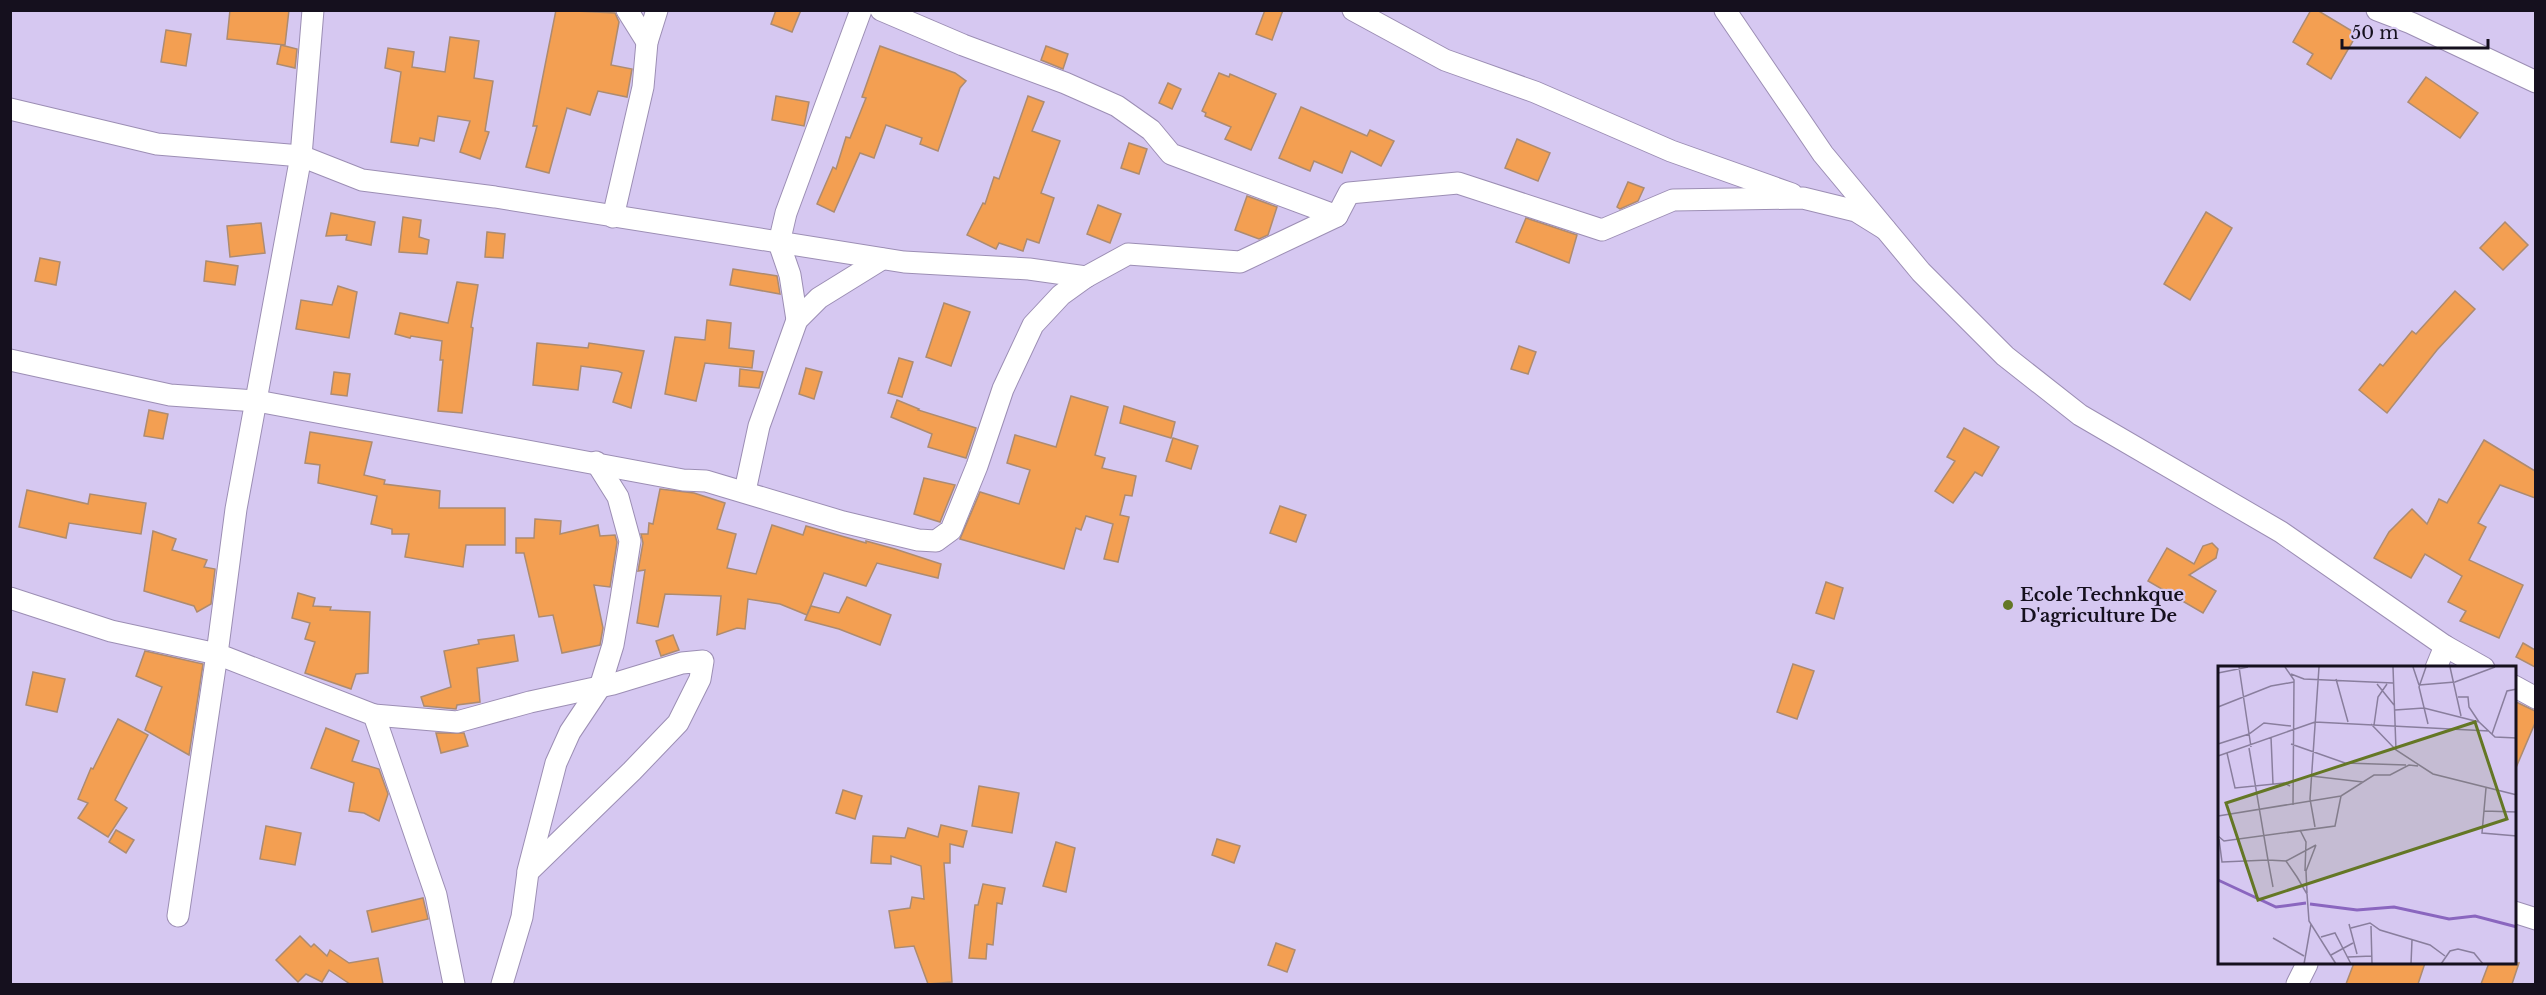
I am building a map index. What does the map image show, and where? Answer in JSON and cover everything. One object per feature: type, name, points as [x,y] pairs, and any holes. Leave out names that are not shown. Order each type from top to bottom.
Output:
[{"type":"street","points":[[178,916],[236,509],[301,156],[312,10]]},
{"type":"street","points":[[627,10],[647,42]]},
{"type":"street","points":[[613,217],[643,87],[647,42],[657,10]]},
{"type":"street","points":[[797,320],[790,275],[779,243],[786,213],[861,10]]},
{"type":"street","points":[[881,10],[1117,106],[1151,130],[1171,154],[1337,216]]},
{"type":"street","points":[[1353,10],[1445,60],[1535,92],[1671,151],[1803,198],[1856,211],[1885,230]]},
{"type":"street","points":[[2377,10],[2411,23],[2535,82]]},
{"type":"street","points":[[1732,16],[1823,154],[1921,272],[2005,356],[2080,415],[2281,532],[2445,646],[2480,666]]},
{"type":"street","points":[[10,109],[157,144],[301,156],[362,180],[495,197],[882,259],[1029,269],[1086,277]]},
{"type":"street","points":[[10,360],[170,395],[256,401],[596,462],[682,480],[706,481],[843,522],[918,540],[936,541],[951,530],[977,466],[1003,389],[1033,325],[1061,295],[1086,277],[1128,254],[1240,262],[1337,216],[1348,193],[1458,183],[1602,230],[1673,200],[1803,198]]},
{"type":"street","points":[[745,491],[759,426],[797,320],[819,298],[882,259]]},
{"type":"street","points":[[502,984],[522,917],[528,872],[556,763],[570,732],[600,687],[613,645],[630,541],[618,497],[596,462]]},
{"type":"street","points":[[10,598],[111,631],[217,654],[375,715],[457,722],[530,702],[600,687],[682,663],[703,661],[700,679],[678,723],[528,872]]},
{"type":"street","points":[[2437,666],[2445,646]]},
{"type":"street","points":[[2516,687],[2535,698]]},
{"type":"street","points":[[375,715],[436,895],[454,984]]},
{"type":"street","points":[[2516,913],[2535,919]]},
{"type":"street","points":[[2297,984],[2306,965]]},
{"type":"building","points":[[230,10],[289,10],[285,45],[227,39]]},
{"type":"building","points":[[556,10],[615,13],[619,22],[611,65],[632,69],[627,97],[598,91],[590,115],[567,108],[549,173],[526,167],[537,126],[533,126]]},
{"type":"building","points":[[776,10],[801,10],[792,32],[771,24]]},
{"type":"building","points":[[1265,10],[1283,10],[1272,40],[1256,34]]},
{"type":"building","points":[[2311,10],[2317,10],[2357,34],[2331,79],[2307,64],[2313,54],[2293,42]]},
{"type":"building","points":[[166,30],[191,34],[186,66],[161,62]]},
{"type":"building","points":[[450,37],[479,41],[474,78],[493,81],[485,131],[489,132],[480,159],[460,152],[470,121],[438,116],[434,141],[420,138],[418,146],[391,142],[401,72],[385,68],[388,48],[414,52],[412,67],[445,72]]},
{"type":"building","points":[[281,45],[297,49],[295,68],[277,64]]},
{"type":"building","points":[[880,46],[955,73],[966,81],[960,88],[938,151],[920,144],[922,138],[886,125],[874,158],[860,153],[834,212],[817,204],[833,167],[836,169],[846,137],[850,138],[866,98],[862,97]]},
{"type":"building","points":[[1046,46],[1068,54],[1063,69],[1041,60]]},
{"type":"building","points":[[1219,73],[1229,77],[1230,74],[1276,94],[1251,150],[1225,139],[1231,127],[1205,116],[1206,113],[1202,111]]},
{"type":"building","points":[[2426,77],[2478,113],[2460,138],[2408,102]]},
{"type":"building","points":[[1168,83],[1181,89],[1172,109],[1159,103]]},
{"type":"building","points":[[776,96],[809,102],[804,126],[772,120]]},
{"type":"building","points":[[1028,96],[1044,102],[1032,131],[1060,141],[1041,193],[1054,198],[1039,243],[1027,239],[1023,251],[999,243],[996,249],[967,235],[983,203],[985,204],[994,177],[999,179]]},
{"type":"building","points":[[1301,107],[1367,136],[1370,130],[1394,141],[1381,166],[1351,151],[1342,173],[1314,161],[1310,171],[1279,158]]},
{"type":"building","points":[[1517,139],[1550,153],[1538,181],[1505,168]]},
{"type":"building","points":[[1129,143],[1147,149],[1139,174],[1121,168]]},
{"type":"building","points":[[1628,182],[1644,188],[1638,201],[1620,209],[1617,207]]},
{"type":"building","points":[[1247,196],[1277,207],[1268,235],[1259,239],[1235,230]]},
{"type":"building","points":[[1098,205],[1121,214],[1110,243],[1087,234]]},
{"type":"building","points":[[2206,212],[2232,228],[2190,300],[2164,284]]},
{"type":"building","points":[[331,213],[375,222],[371,245],[346,240],[347,235],[326,236]]},
{"type":"building","points":[[403,217],[421,220],[419,237],[429,240],[427,254],[399,252]]},
{"type":"building","points":[[1526,218],[1577,235],[1569,263],[1516,242]]},
{"type":"building","points":[[2505,222],[2528,245],[2503,270],[2480,248]]},
{"type":"building","points":[[261,223],[265,253],[230,257],[227,226]]},
{"type":"building","points":[[487,232],[505,234],[503,258],[485,257]]},
{"type":"building","points":[[40,258],[60,262],[56,285],[35,281]]},
{"type":"building","points":[[206,261],[238,266],[235,285],[204,281]]},
{"type":"building","points":[[733,269],[777,276],[780,294],[730,285]]},
{"type":"building","points":[[457,282],[478,285],[462,413],[438,411],[443,360],[440,360],[442,341],[395,334],[400,313],[448,323]]},
{"type":"building","points":[[338,286],[357,292],[349,338],[296,329],[301,300],[332,305]]},
{"type":"building","points":[[2455,291],[2475,309],[2437,350],[2387,413],[2359,390],[2380,364],[2383,366],[2412,331],[2416,334]]},
{"type":"building","points":[[944,303],[970,312],[951,366],[926,357]]},
{"type":"building","points":[[707,320],[731,323],[729,348],[754,351],[752,368],[705,363],[696,401],[665,394],[675,337],[705,340]]},
{"type":"building","points":[[537,343],[588,348],[589,343],[644,351],[631,408],[613,402],[622,373],[618,371],[581,366],[578,390],[533,385]]},
{"type":"building","points":[[1519,346],[1536,352],[1528,374],[1511,369]]},
{"type":"building","points":[[899,358],[913,362],[902,397],[888,393]]},
{"type":"building","points":[[806,368],[822,372],[814,399],[799,394]]},
{"type":"building","points":[[740,369],[763,372],[759,388],[739,386]]},
{"type":"building","points":[[334,372],[350,374],[347,396],[331,394]]},
{"type":"building","points":[[1071,396],[1108,407],[1095,455],[1105,458],[1102,468],[1136,476],[1132,496],[1125,495],[1120,515],[1129,517],[1118,562],[1104,559],[1113,524],[1086,516],[1081,530],[1076,528],[1064,569],[960,539],[980,492],[1019,504],[1030,470],[1007,463],[1015,435],[1056,447]]},
{"type":"building","points":[[897,400],[918,410],[976,428],[966,458],[928,447],[932,434],[891,417]]},
{"type":"building","points":[[1124,406],[1175,422],[1171,438],[1120,423]]},
{"type":"building","points":[[149,410],[168,414],[163,439],[144,436]]},
{"type":"building","points":[[1964,428],[1999,447],[1982,476],[1975,472],[1953,503],[1935,491],[1955,461],[1947,457]]},
{"type":"building","points":[[310,432],[372,442],[364,475],[385,480],[384,484],[440,491],[439,508],[505,508],[505,545],[466,545],[463,567],[405,557],[409,534],[392,534],[392,529],[371,524],[377,496],[318,483],[320,465],[305,463]]},
{"type":"building","points":[[1173,438],[1198,446],[1191,469],[1166,461]]},
{"type":"building","points":[[2484,440],[2535,471],[2535,498],[2500,485],[2478,523],[2486,527],[2469,560],[2523,585],[2499,638],[2460,621],[2466,611],[2448,602],[2462,576],[2425,554],[2411,578],[2374,558],[2389,532],[2412,509],[2427,524],[2439,499],[2447,503]]},
{"type":"building","points":[[924,478],[955,485],[940,522],[914,514]]},
{"type":"building","points":[[660,489],[694,493],[725,503],[717,529],[736,534],[727,568],[756,574],[772,525],[803,535],[806,526],[895,549],[941,564],[938,578],[877,563],[866,586],[824,573],[807,615],[780,604],[748,599],[745,629],[737,628],[717,635],[721,596],[665,594],[658,627],[637,623],[645,570],[638,571],[643,543],[641,534],[648,534],[649,523],[653,524]]},
{"type":"building","points":[[27,490],[88,504],[90,494],[146,503],[141,534],[69,523],[66,538],[19,527]]},
{"type":"building","points":[[1280,506],[1306,515],[1296,542],[1270,533]]},
{"type":"building","points":[[535,519],[561,521],[560,534],[598,525],[600,536],[615,535],[617,542],[610,587],[594,585],[603,628],[600,645],[562,653],[553,615],[539,617],[524,553],[516,553],[516,538],[534,538]]},
{"type":"building","points":[[153,531],[176,539],[172,550],[207,560],[204,567],[215,569],[211,604],[197,612],[194,606],[144,591]]},
{"type":"building","points":[[2212,543],[2218,549],[2216,558],[2189,575],[2216,591],[2203,613],[2148,581],[2167,548],[2194,564],[2203,546]]},
{"type":"building","points":[[1826,582],[1843,588],[1834,619],[1816,613]]},
{"type":"building","points":[[298,593],[315,598],[313,606],[331,607],[330,610],[370,612],[368,673],[356,674],[351,689],[305,673],[315,642],[305,639],[310,623],[292,618]]},
{"type":"building","points":[[847,597],[891,615],[880,645],[839,629],[805,620],[811,606],[839,613]]},
{"type":"building","points":[[514,635],[518,661],[477,668],[480,702],[457,705],[456,709],[424,706],[421,697],[451,687],[444,651],[479,644],[478,640]]},
{"type":"building","points":[[673,635],[679,650],[661,656],[656,641]]},
{"type":"building","points":[[2523,643],[2535,650],[2535,667],[2516,657]]},
{"type":"building","points":[[145,651],[203,664],[189,755],[145,730],[162,687],[136,676]]},
{"type":"building","points":[[1793,664],[1814,671],[1797,719],[1777,712]]},
{"type":"building","points":[[33,672],[65,679],[57,712],[26,705]]},
{"type":"building","points":[[2516,702],[2535,711],[2535,723],[2516,768]]},
{"type":"building","points":[[118,719],[148,735],[115,800],[127,808],[108,837],[78,818],[88,803],[78,799],[91,768],[93,769]]},
{"type":"building","points":[[326,728],[359,741],[352,761],[379,769],[388,794],[379,821],[364,813],[349,811],[354,783],[311,768]]},
{"type":"building","points":[[436,733],[464,733],[468,746],[441,753]]},
{"type":"building","points":[[979,786],[1019,793],[1012,833],[972,826]]},
{"type":"building","points":[[843,790],[862,796],[855,819],[836,813]]},
{"type":"building","points":[[941,825],[967,831],[963,847],[950,844],[950,863],[944,863],[952,982],[928,984],[914,946],[895,948],[889,911],[910,908],[912,897],[924,899],[921,866],[891,856],[891,864],[871,863],[873,836],[905,838],[908,828],[938,837]]},
{"type":"building","points":[[266,826],[301,833],[295,865],[260,859]]},
{"type":"building","points":[[116,830],[134,840],[126,853],[109,842]]},
{"type":"building","points":[[1217,839],[1240,846],[1234,863],[1212,855]]},
{"type":"building","points":[[1056,842],[1075,848],[1066,892],[1043,886]]},
{"type":"building","points":[[983,884],[1005,888],[1002,904],[997,903],[993,945],[987,944],[986,959],[969,958],[975,905],[978,905]]},
{"type":"building","points":[[423,898],[428,919],[372,932],[367,911]]},
{"type":"building","points":[[300,936],[311,947],[314,944],[327,956],[330,950],[349,963],[378,958],[383,984],[350,984],[329,970],[322,982],[306,974],[298,982],[276,960]]},
{"type":"building","points":[[1276,943],[1295,950],[1287,972],[1268,965]]},
{"type":"building","points":[[2519,963],[2512,984],[2481,984],[2488,965],[2516,965]]},
{"type":"building","points":[[2353,965],[2424,965],[2418,984],[2346,984]]},
{"type":"place","name":"Ecole Technkque D'agriculture De","points":[[2008,605]]}]
